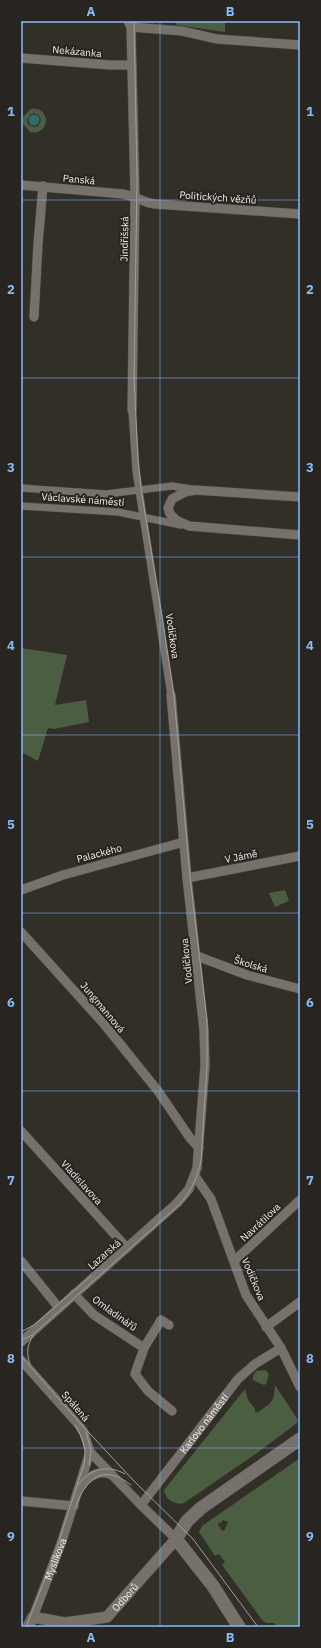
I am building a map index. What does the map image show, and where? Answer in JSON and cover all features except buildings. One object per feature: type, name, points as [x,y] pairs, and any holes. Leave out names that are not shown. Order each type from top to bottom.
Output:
[{"type":"main road","points":[[239,1627],[213,1586],[176,1539],[187,1521],[198,1511],[300,1439]]},
{"type":"street","points":[[129,24],[217,39],[300,45]]},
{"type":"street","name":"Jindřišská","points":[[129,24],[132,65],[135,197],[132,410],[135,458]]},
{"type":"street","name":"Nekázanka","points":[[21,58],[110,65],[132,65]]},
{"type":"street","name":"Panská","points":[[21,185],[116,193],[135,197]]},
{"type":"street","points":[[34,317],[43,186]]},
{"type":"street","name":"Politických vězňů","points":[[135,197],[155,204],[300,214]]},
{"type":"street","name":"Václavské náměstí","points":[[135,458],[148,552]]},
{"type":"street","name":"Václavské náměstí","points":[[21,488],[106,494],[172,486],[195,490],[300,497]]},
{"type":"street","name":"Václavské náměstí","points":[[189,526],[172,517],[169,511],[169,505],[172,499],[181,494],[195,490]]},
{"type":"street","name":"Václavské náměstí","points":[[21,506],[118,512],[189,526],[300,535]]},
{"type":"street","name":"Vodičkova","points":[[148,552],[171,695],[187,878],[204,1030],[206,1065],[200,1148],[195,1176],[211,1198],[246,1295],[281,1348]]},
{"type":"street","name":"Palackého","points":[[21,890],[63,875],[184,842]]},
{"type":"street","name":"V Jámě","points":[[187,878],[300,856]]},
{"type":"street","name":"Jungmannová","points":[[21,932],[104,1024],[164,1101],[190,1138],[200,1148]]},
{"type":"street","name":"Školská","points":[[196,956],[247,975],[300,989]]},
{"type":"street","name":"Vladislavova","points":[[21,1131],[127,1248]]},
{"type":"street","name":"Lazarská","points":[[21,1342],[177,1203],[189,1189],[195,1176]]},
{"type":"street","name":"Navrátilova","points":[[234,1260],[300,1200]]},
{"type":"street","points":[[21,1261],[59,1308]]},
{"type":"street","name":"Omladinářů","points":[[74,1294],[94,1315],[144,1348]]},
{"type":"street","points":[[266,1327],[300,1302]]},
{"type":"street","points":[[169,1324],[161,1320],[144,1348],[135,1374],[148,1392],[172,1412]]},
{"type":"street","points":[[281,1348],[300,1387]]},
{"type":"street","name":"Karlovo náměstí","points":[[141,1505],[238,1379],[256,1364],[281,1348]]},
{"type":"street","name":"Spálená","points":[[21,1360],[84,1433],[90,1452],[141,1505]]},
{"type":"street","name":"Myslíkova","points":[[28,1627],[57,1556],[90,1452]]},
{"type":"street","points":[[78,1489],[87,1479],[94,1475],[104,1472],[112,1475]]},
{"type":"street","points":[[21,1501],[74,1506]]},
{"type":"street","points":[[141,1505],[176,1539]]},
{"type":"street","name":"Odborů","points":[[33,1617],[65,1625],[107,1616],[176,1539]]},
{"type":"green space","points":[[176,21],[225,21],[225,32],[176,25]]},
{"type":"green space","points":[[31,109],[39,110],[46,119],[44,128],[37,132],[30,132],[23,124],[23,117]],"holes":[[[34,113],[38,115],[41,120],[38,126],[34,127],[28,124],[27,120],[30,115]]]},
{"type":"green space","points":[[21,648],[67,655],[55,705],[86,700],[89,722],[54,729],[48,728],[38,761],[21,752]]},
{"type":"green space","points":[[285,890],[289,901],[275,907],[269,893]]},
{"type":"green space","points":[[265,1370],[269,1374],[266,1384],[264,1385],[253,1380],[253,1376],[256,1371]]},
{"type":"green space","points":[[275,1385],[298,1420],[297,1423],[257,1453],[184,1503],[177,1504],[168,1499],[164,1490],[245,1389],[248,1400],[255,1409],[255,1412],[259,1412],[272,1400]]},
{"type":"green space","points":[[300,1458],[300,1627],[277,1627],[274,1623],[267,1623],[263,1621],[222,1565],[225,1562],[219,1554],[215,1556],[199,1532],[202,1526]],"holes":[[[223,1520],[228,1522],[224,1531],[218,1526],[219,1522],[221,1523]]]},
{"type":"water","points":[[34,114],[38,116],[40,120],[38,124],[34,126],[30,124],[28,120],[30,116]]},
{"type":"tram line","points":[[21,1340],[31,1336],[179,1205],[193,1184],[201,1161],[207,1065],[207,1020],[190,877],[174,696],[141,489],[138,459],[134,377],[137,179],[134,21]]},
{"type":"tram line","points":[[21,1332],[34,1325],[91,1276]]},
{"type":"tram line","points":[[30,1364],[28,1349],[34,1335]]},
{"type":"tram line","points":[[21,1356],[133,1480],[193,1539],[258,1627]]},
{"type":"tram line","points":[[26,1627],[54,1556],[84,1464],[84,1444],[75,1425]]},
{"type":"tram line","points":[[86,1432],[91,1450],[89,1465]]},
{"type":"tram line","points":[[78,1485],[88,1475],[99,1470],[112,1469],[125,1474]]},
{"type":"tram line","points":[[75,1508],[84,1489],[97,1477],[112,1475],[121,1478],[131,1485]]}]
